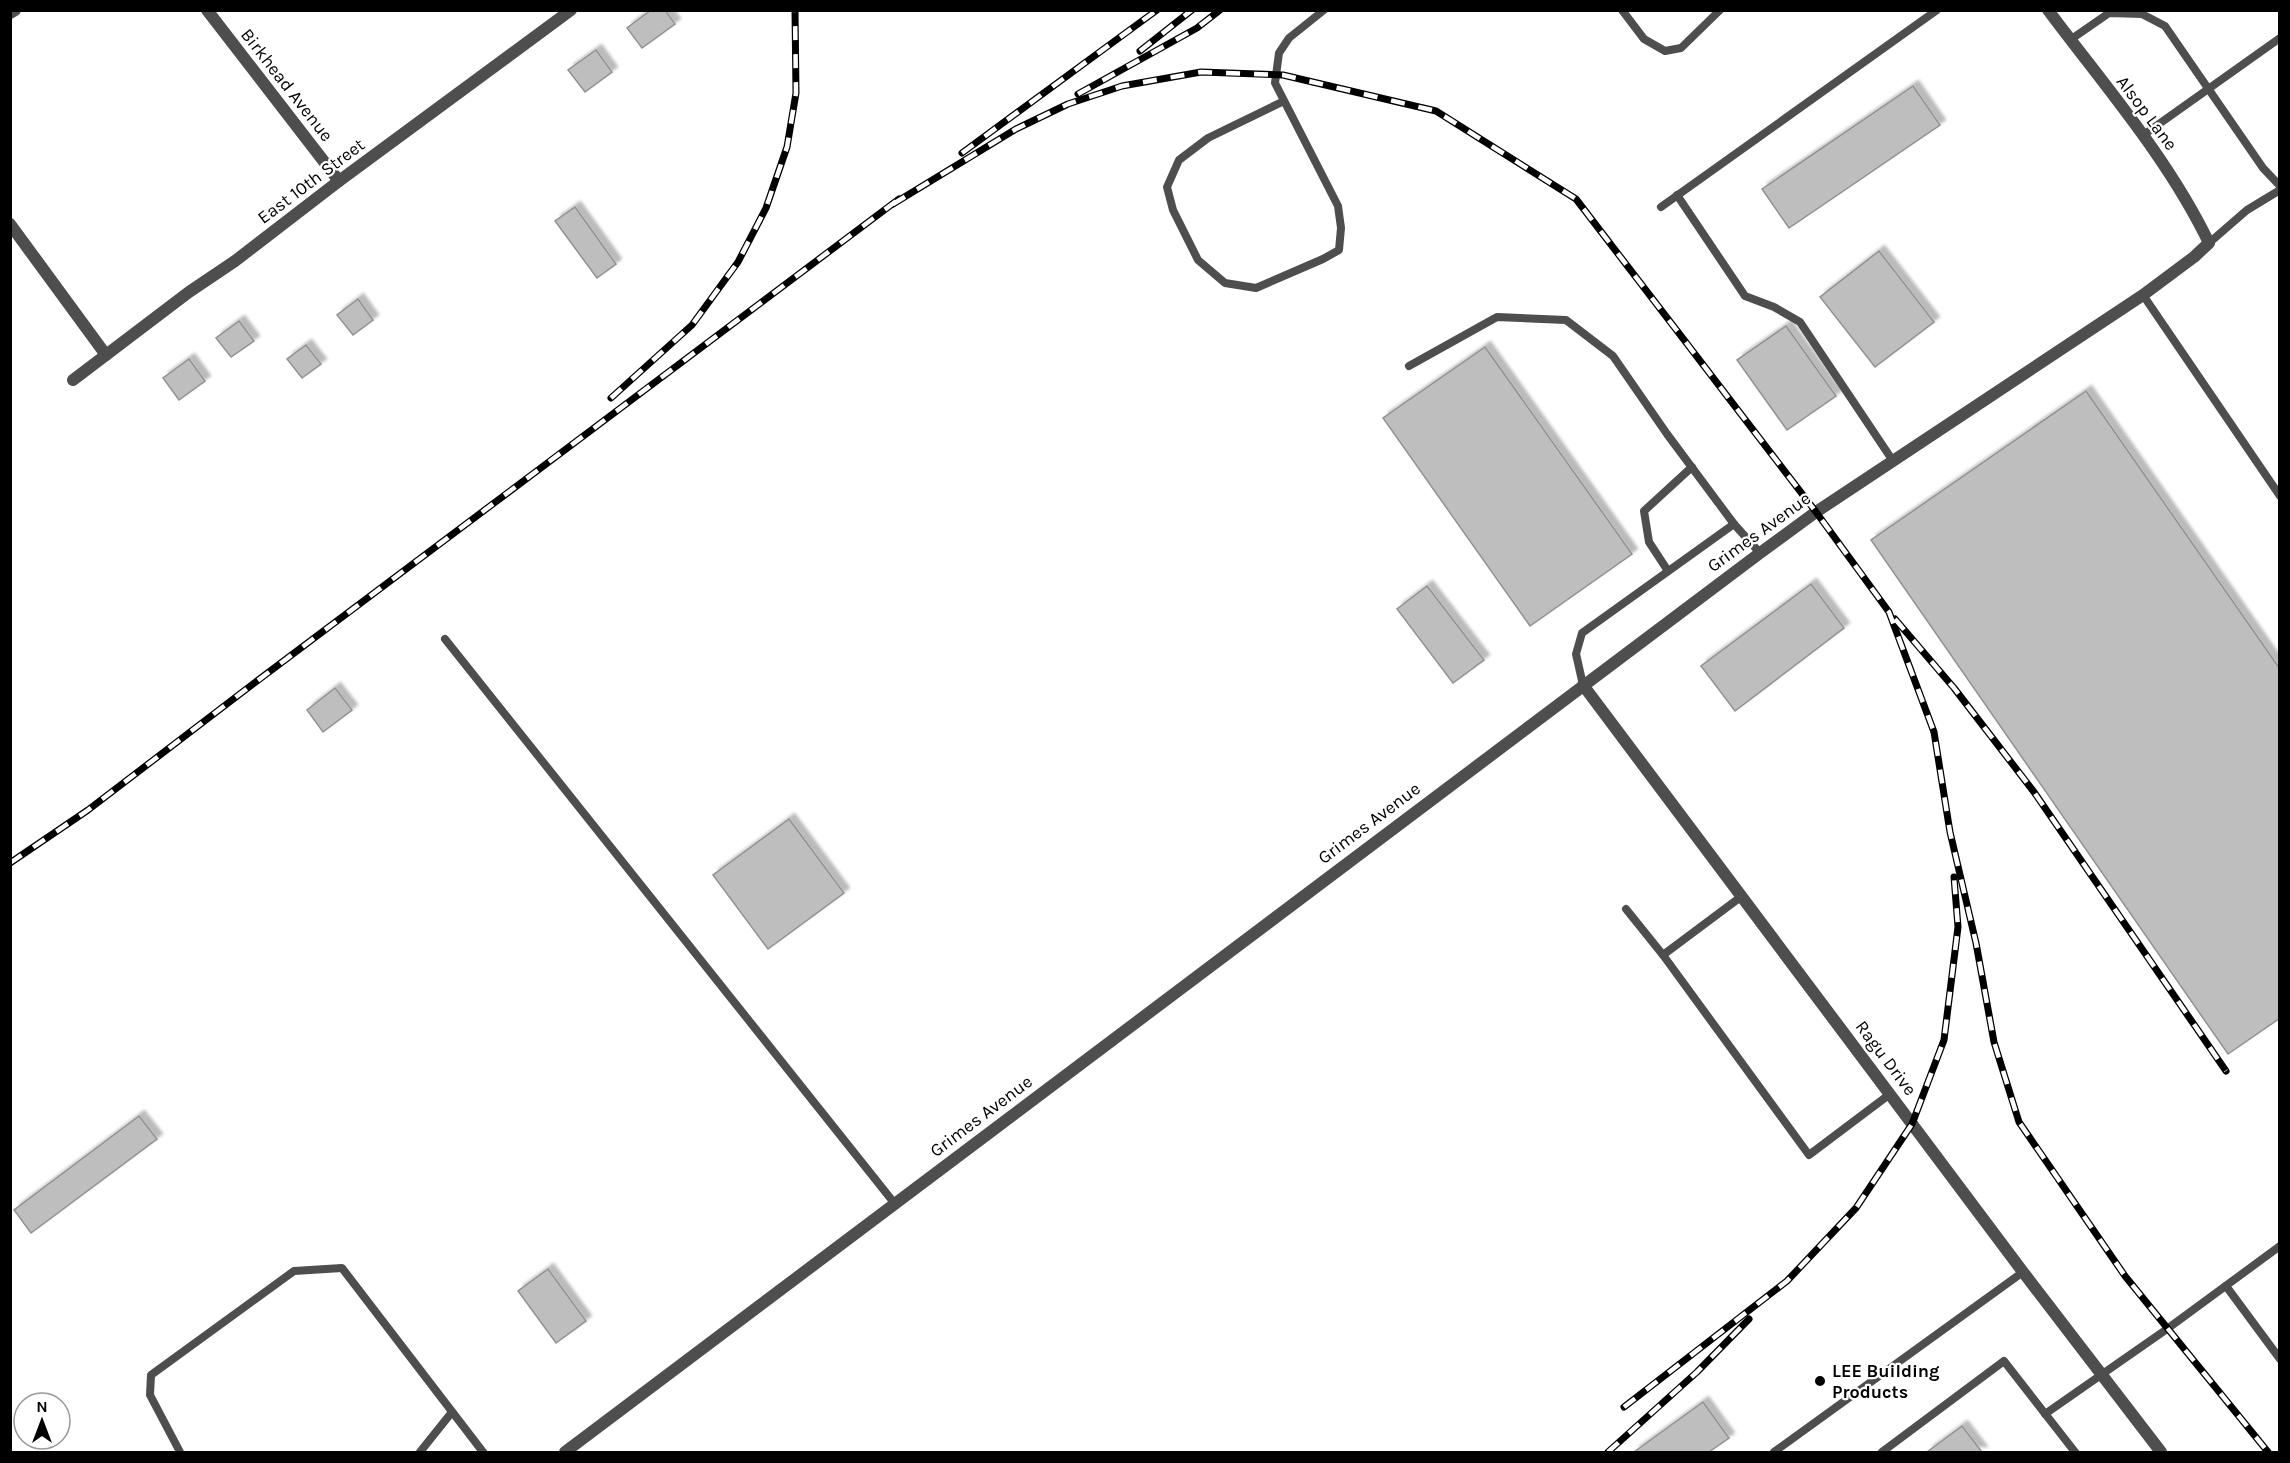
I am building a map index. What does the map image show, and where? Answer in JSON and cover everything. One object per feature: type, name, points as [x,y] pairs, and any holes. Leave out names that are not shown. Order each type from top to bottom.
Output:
[{"type":"street","points":[[10,14],[15,10]]},
{"type":"street","name":"Birkhead Avenue","points":[[207,10],[339,181]]},
{"type":"street","name":"East 10th Street","points":[[73,380],[571,10]]},
{"type":"street","name":"Alsop Lane","points":[[2048,10],[2142,136],[2184,197],[2209,243]]},
{"type":"street","points":[[10,224],[106,355]]},
{"type":"street","name":"Grimes Avenue","points":[[565,1452],[1760,553],[1816,512],[2143,295],[2209,243]]},
{"type":"street","name":"Ragu Drive","points":[[1583,685],[2023,1272],[2161,1452]]},
{"type":"lane","points":[[1284,101],[1208,138],[1179,160],[1167,187],[1173,210],[1198,260],[1225,284],[1256,288],[1339,250],[1341,228],[1338,206],[1275,83],[1279,52],[1289,38],[1324,10]]},
{"type":"lane","points":[[1622,10],[1644,39],[1665,51],[1680,48],[1720,10]]},
{"type":"lane","points":[[1661,207],[1937,10]]},
{"type":"lane","points":[[2070,40],[2109,13],[2142,14],[2165,26],[2263,168],[2280,188],[2247,210],[2209,243]]},
{"type":"lane","points":[[2142,136],[2280,38]]},
{"type":"lane","points":[[1677,195],[1745,296],[1800,322],[1893,461]]},
{"type":"lane","points":[[2143,295],[2280,496]]},
{"type":"lane","points":[[1409,366],[1497,317],[1566,320],[1613,356],[1734,524],[1760,553]]},
{"type":"lane","points":[[1668,571],[1649,542],[1644,511],[1692,467]]},
{"type":"lane","points":[[1583,685],[1576,654],[1582,633],[1734,524]]},
{"type":"lane","points":[[445,639],[895,1204]]},
{"type":"lane","points":[[1663,955],[1742,896]]},
{"type":"lane","points":[[1626,909],[1663,955],[1809,1155],[1890,1095]]},
{"type":"lane","points":[[2045,1414],[2280,1246]]},
{"type":"lane","points":[[180,1452],[150,1395],[151,1375],[294,1271],[342,1268],[483,1452]]},
{"type":"lane","points":[[1774,1452],[2023,1272]]},
{"type":"lane","points":[[2226,1286],[2280,1359]]},
{"type":"lane","points":[[1882,1452],[2004,1360],[2075,1452]]},
{"type":"lane","points":[[420,1452],[452,1412]]},
{"type":"building","points":[[651,10],[665,10],[675,24],[642,48],[627,28]]},
{"type":"building","points":[[596,50],[612,72],[585,92],[568,70]]},
{"type":"building","points":[[1913,86],[1940,125],[1789,228],[1762,189]]},
{"type":"building","points":[[575,207],[616,264],[597,278],[555,221]]},
{"type":"building","points":[[1879,251],[1934,322],[1875,367],[1820,297]]},
{"type":"building","points":[[358,299],[373,320],[353,335],[337,315]]},
{"type":"building","points":[[239,321],[254,341],[231,357],[216,338]]},
{"type":"building","points":[[1786,326],[1836,396],[1787,430],[1737,360]]},
{"type":"building","points":[[306,345],[321,364],[302,378],[287,359]]},
{"type":"building","points":[[1485,347],[1632,554],[1530,626],[1383,418]]},
{"type":"building","points":[[189,359],[205,381],[179,400],[163,378]]},
{"type":"building","points":[[2086,391],[2280,669],[2280,1018],[2228,1054],[1871,540]]},
{"type":"building","points":[[1811,584],[1844,628],[1735,711],[1701,666]]},
{"type":"building","points":[[1427,586],[1484,660],[1453,683],[1397,609]]},
{"type":"building","points":[[335,688],[352,710],[323,732],[307,710]]},
{"type":"building","points":[[789,819],[844,893],[768,949],[713,875]]},
{"type":"building","points":[[139,1116],[157,1139],[31,1233],[14,1210]]},
{"type":"building","points":[[548,1269],[586,1321],[556,1343],[518,1291]]},
{"type":"building","points":[[1703,1402],[1729,1438],[1709,1452],[1634,1452]]},
{"type":"building","points":[[1962,1426],[1982,1452],[1927,1452]]},
{"type":"railway","points":[[611,398],[692,325],[738,262],[766,208],[787,147],[796,93],[795,10]]},
{"type":"railway","points":[[962,153],[1157,10]]},
{"type":"railway","points":[[1140,51],[1192,10]]},
{"type":"railway","points":[[1078,94],[1197,28],[1220,10]]},
{"type":"railway","points":[[893,204],[1016,129],[1068,104],[1122,86],[1201,72],[1283,75],[1436,111],[1576,199],[1816,512],[1889,612],[1934,732],[1950,832],[1976,943],[1994,1042],[2019,1122],[2125,1276],[2268,1452]]},
{"type":"railway","points":[[10,863],[88,810],[899,199]]},
{"type":"railway","points":[[1895,619],[1954,688],[2034,792],[2226,1071]]},
{"type":"railway","points":[[1624,1407],[1787,1281],[1856,1208],[1912,1124],[1944,1040],[1958,927],[1954,877]]},
{"type":"railway","points":[[1608,1452],[1697,1372],[1749,1319]]},
{"type":"place","name":"LEE Building Products","points":[[1820,1381]]}]
